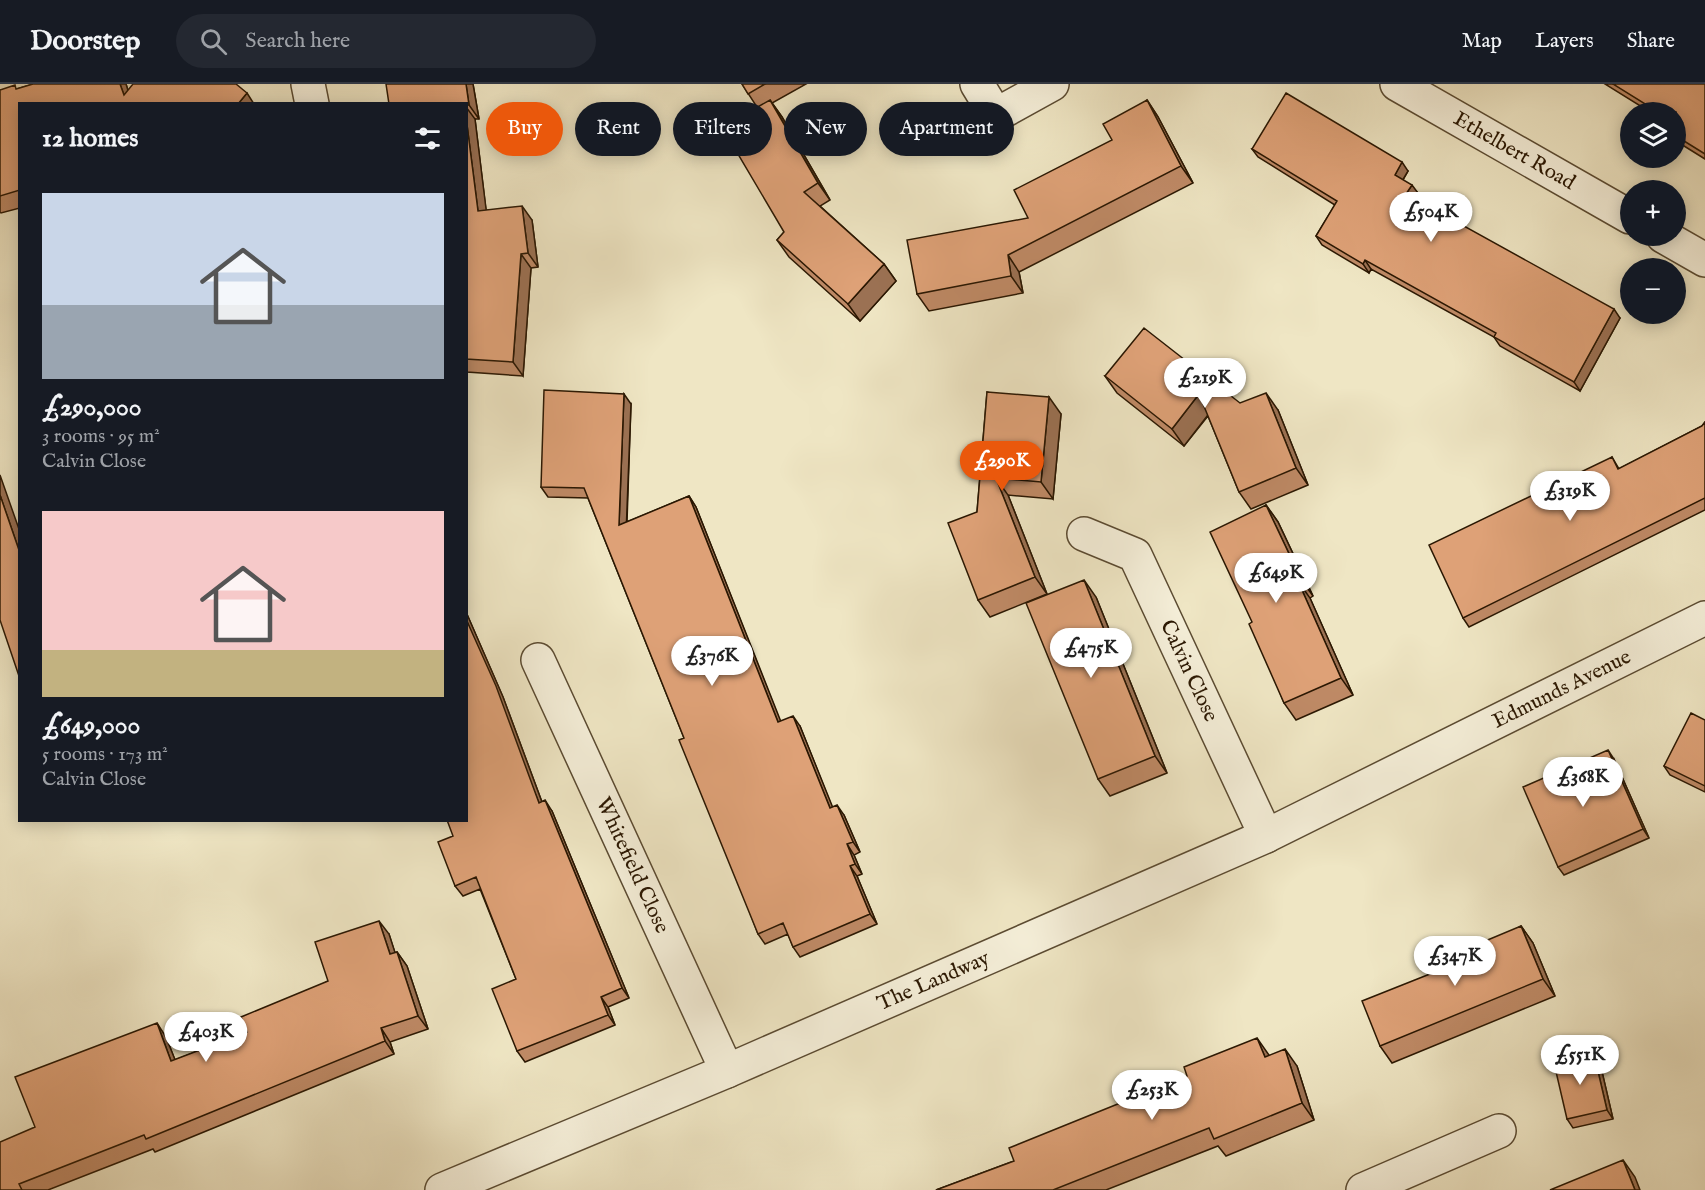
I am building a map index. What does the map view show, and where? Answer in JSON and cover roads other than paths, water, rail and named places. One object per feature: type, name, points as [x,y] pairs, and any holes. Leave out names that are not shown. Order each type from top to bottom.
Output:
[{"type":"street","points":[[309,84],[312,102]]},
{"type":"street","points":[[977,84],[996,115],[1052,84]]},
{"type":"street","name":"Ethelbert Road","points":[[1397,84],[1620,211]]},
{"type":"street","points":[[1680,246],[1705,260]]},
{"type":"street","name":"Calvin Close","points":[[1084,534],[1135,555],[1266,836]]},
{"type":"street","name":"Edmunds Avenue","points":[[1419,759],[1705,618]]},
{"type":"street","name":"Whitefield Close","points":[[538,660],[727,1071]]},
{"type":"street","name":"The Landway","points":[[442,1190],[727,1071],[1266,836],[1419,759]]},
{"type":"street","points":[[1363,1190],[1499,1131]]}]
